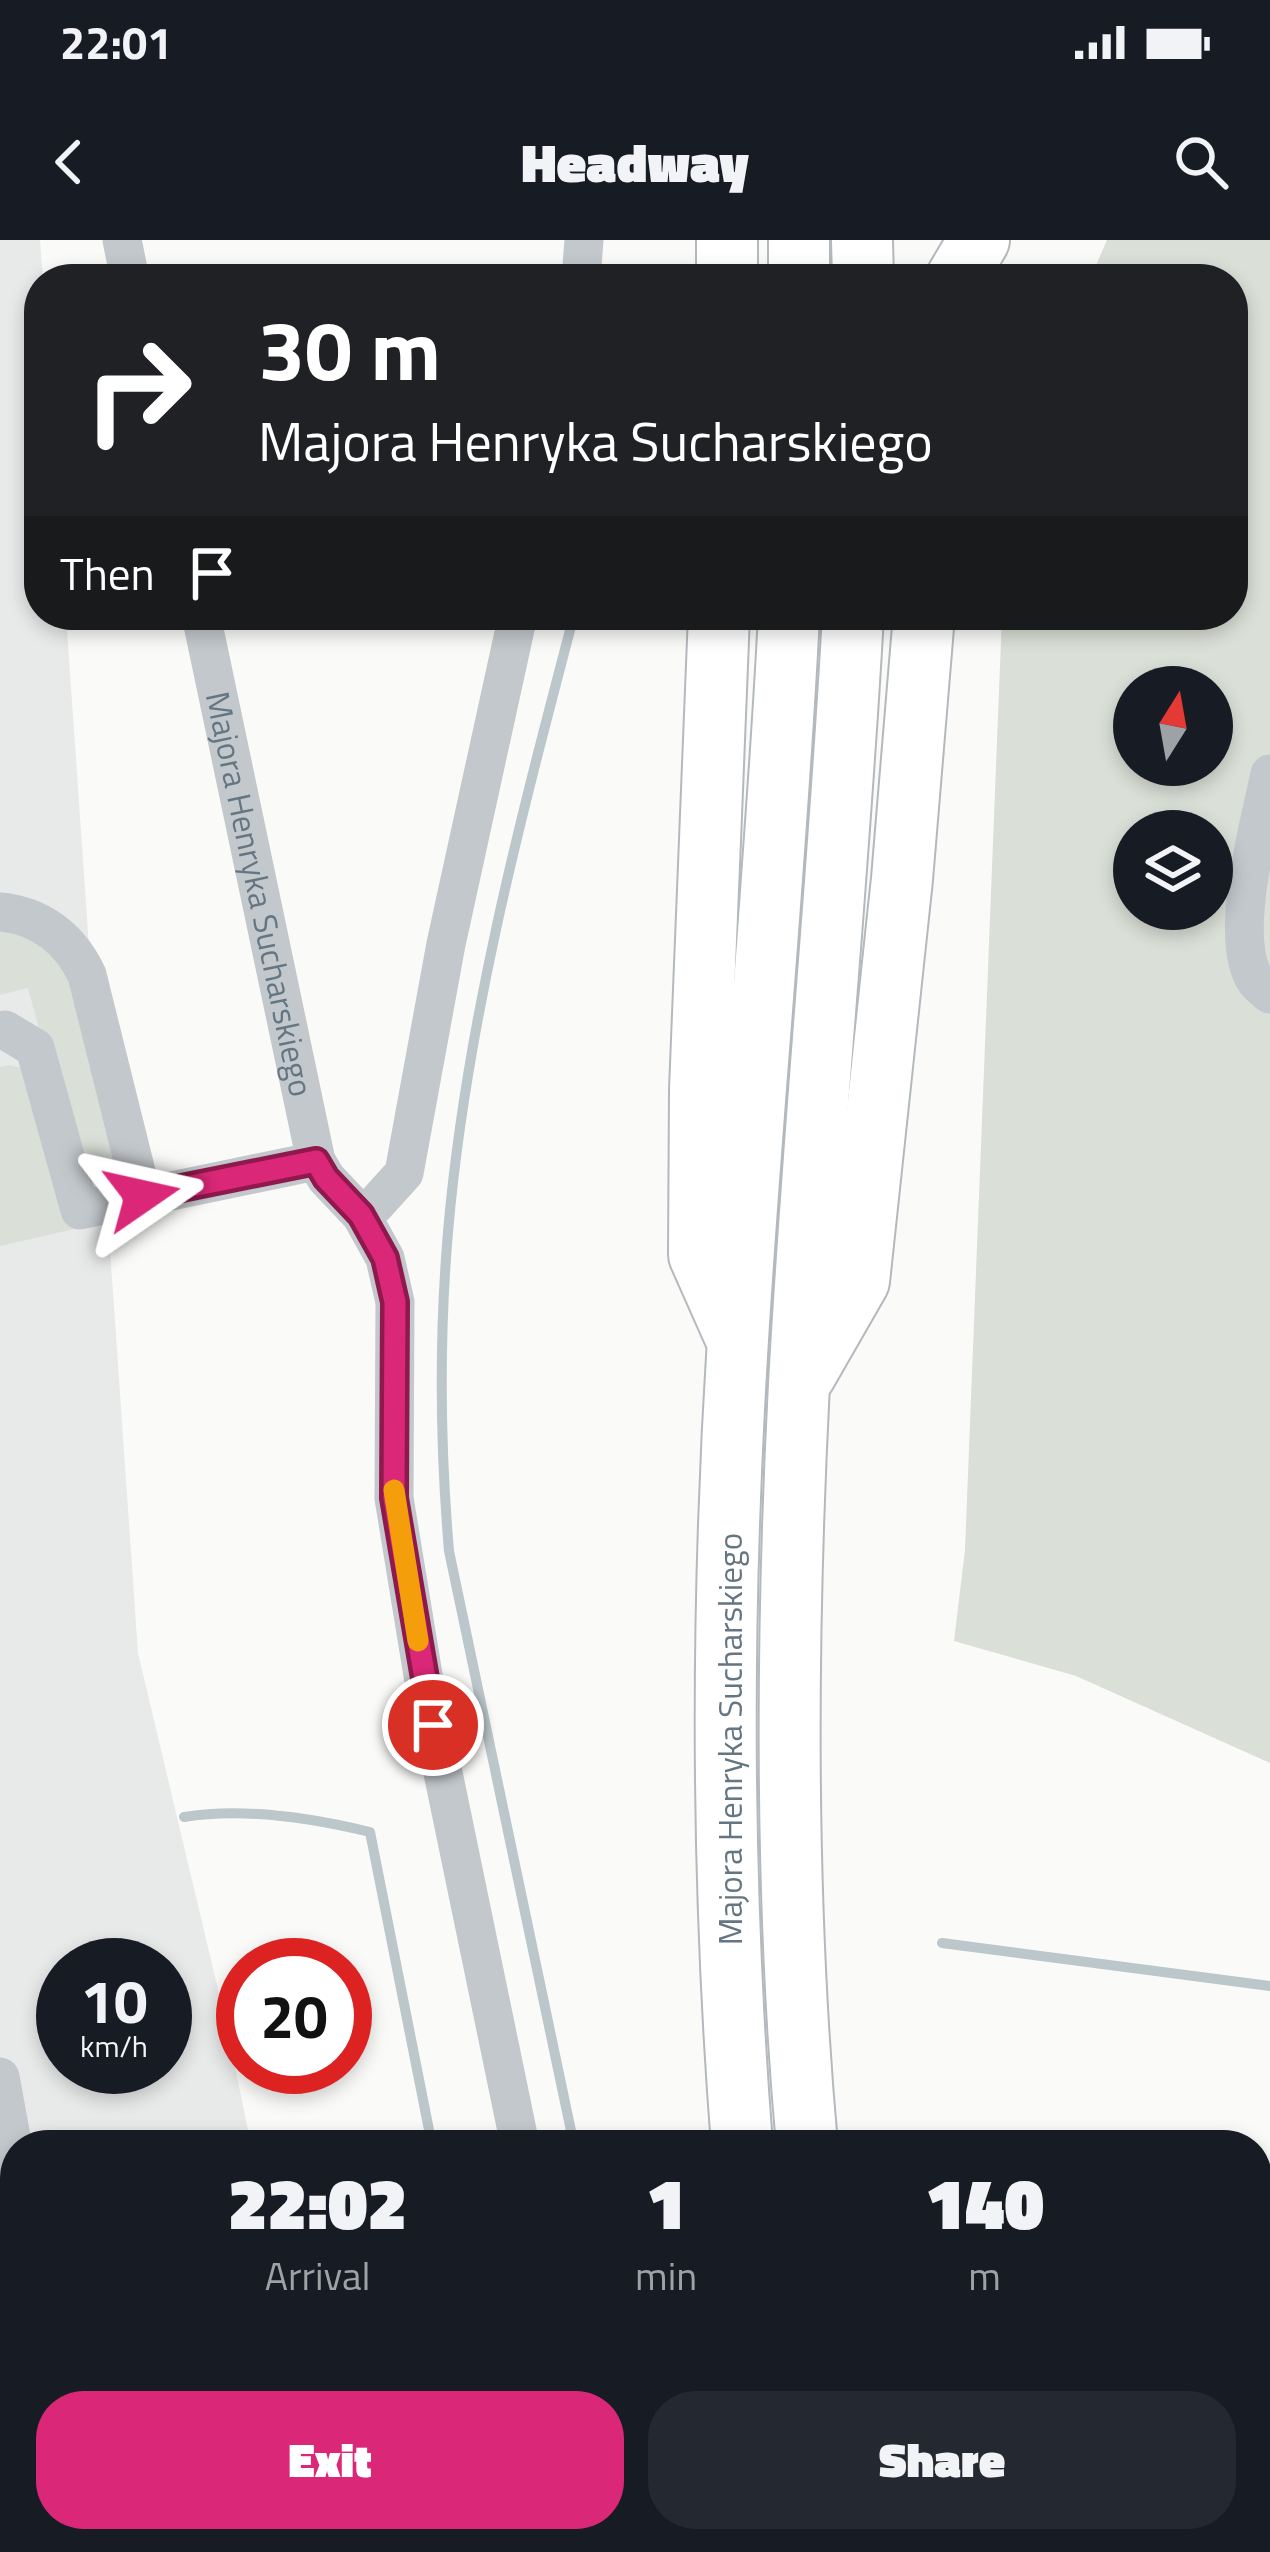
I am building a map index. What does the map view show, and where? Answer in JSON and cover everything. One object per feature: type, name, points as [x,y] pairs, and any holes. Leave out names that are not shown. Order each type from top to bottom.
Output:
[{"type":"highway","points":[[718,630],[700,1090],[699,1255],[737,1341]]},
{"type":"highway","name":"Majora Henryka Sucharskiego","points":[[741,2130],[725,1809],[729,1526],[737,1341],[788,630]]},
{"type":"highway","name":"Majora Henryka Sucharskiego","points":[[805,2130],[791,1862],[790,1640],[799,1385],[852,630]]},
{"type":"highway","points":[[799,1385],[859,1281],[902,879],[923,630]]},
{"type":"street","name":"Majora Henryka Sucharskiego","points":[[204,630],[316,1161],[361,1215],[385,1258],[395,1302],[394,1498],[424,1682],[517,2130]]},
{"type":"street","points":[[361,1215],[404,1173],[446,944],[515,630]]},
{"type":"street","points":[[1270,775],[1244,933],[1247,960],[1256,981],[1270,994]]},
{"type":"street","points":[[0,912],[35,921],[57,933],[76,952],[87,975],[142,1196]]},
{"type":"street","points":[[4,1030],[34,1048],[80,1210],[316,1161]]},
{"type":"street","points":[[0,2077],[10,2130]]},
{"type":"shaded area","points":[[0,240],[40,240],[42,264],[24,264],[24,630],[67,630],[138,1653],[216,1981],[216,2094],[241,2094],[248,2130],[0,2130]]},
{"type":"shaded area","points":[[1107,240],[1270,240],[1270,1763],[1076,1676],[954,1641],[965,1550],[1001,630],[1248,630],[1248,264],[1097,264]]},
{"type":"shaded area","points":[[0,926],[29,934],[71,973],[120,1164],[115,1171],[98,1173],[68,1135],[28,988],[0,995]]},
{"type":"shaded area","points":[[0,1067],[25,1069],[34,1084],[74,1229],[0,1246]]},
{"type":"waterway","points":[[570,630],[516,844],[468,1076],[448,1232],[442,1392],[449,1551],[571,2130]]},
{"type":"waterway","points":[[184,1817],[278,1816],[370,1832],[429,2130]]},
{"type":"waterway","points":[[942,1943],[1270,1986]]},
{"type":"slow traffic","points":[[394,1490],[418,1641]]},
{"type":"route","points":[[142,1196],[316,1161],[361,1215],[385,1258],[395,1302],[394,1498],[433,1725]]}]
